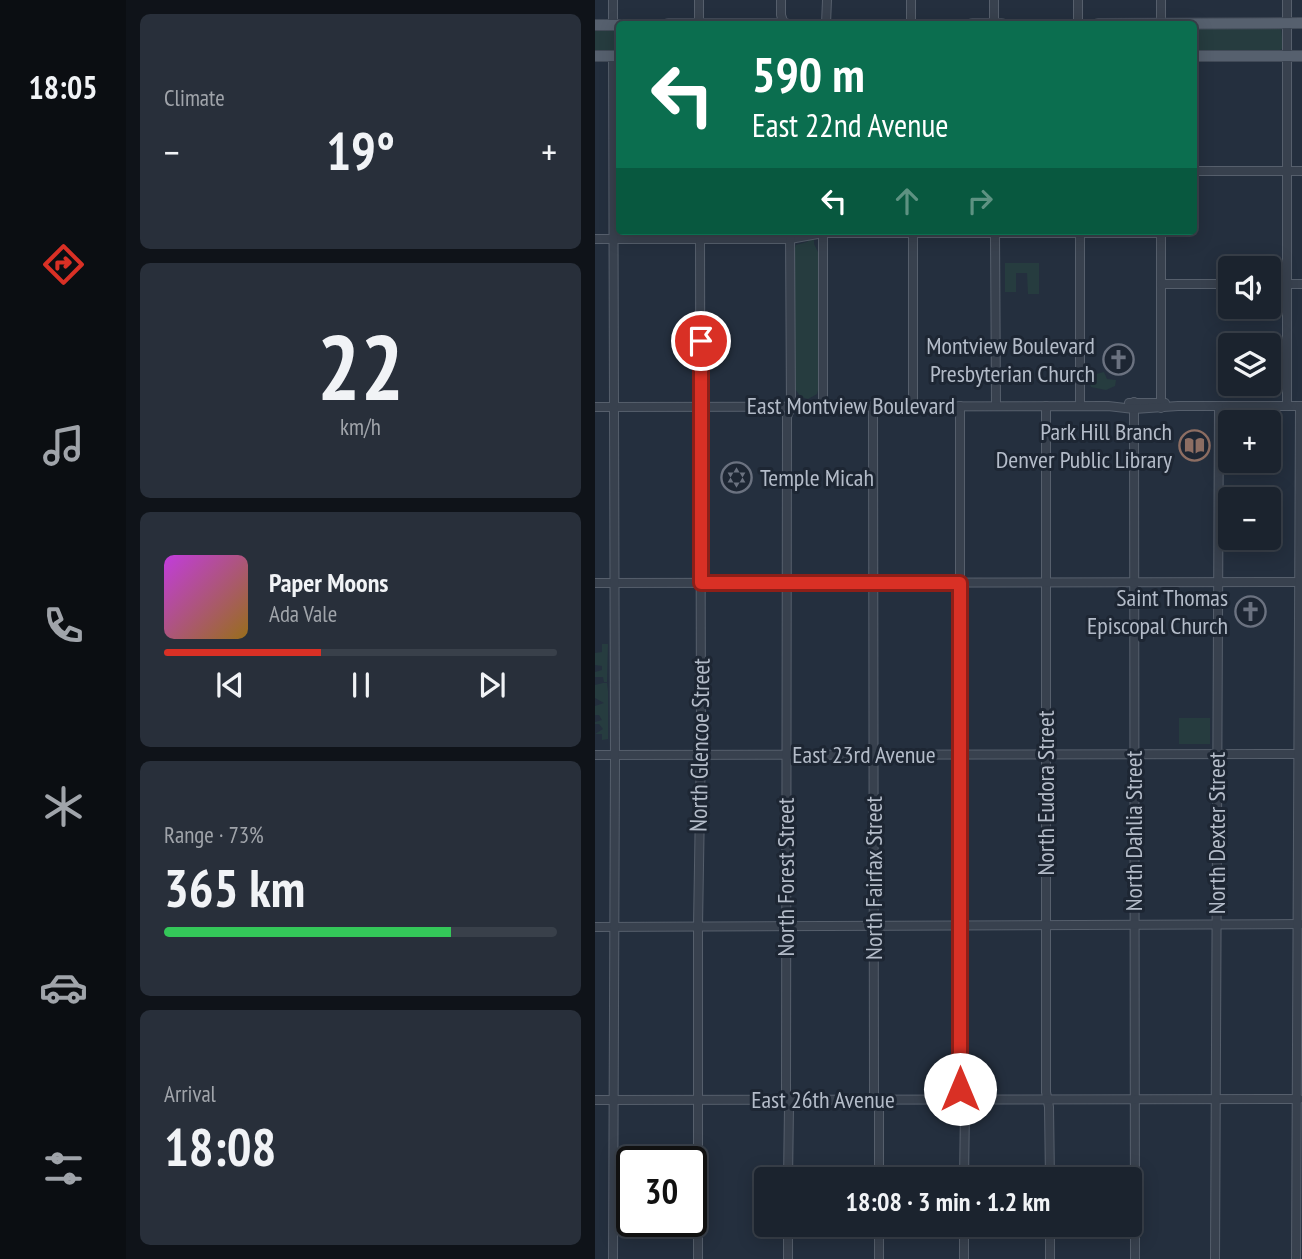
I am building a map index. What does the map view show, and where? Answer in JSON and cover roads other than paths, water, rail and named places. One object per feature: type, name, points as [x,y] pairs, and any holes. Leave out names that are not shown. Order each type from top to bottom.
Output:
[{"type":"main road","points":[[1197,24],[1302,23]]},
{"type":"main road","points":[[595,25],[616,25]]},
{"type":"main road","points":[[1197,56],[1302,55]]},
{"type":"main road","points":[[595,56],[616,56]]},
{"type":"street","points":[[613,0],[616,25]]},
{"type":"street","points":[[699,0],[699,21]]},
{"type":"street","points":[[781,0],[784,21]]},
{"type":"street","points":[[826,21],[827,0]]},
{"type":"street","points":[[911,0],[911,21]]},
{"type":"street","points":[[994,0],[994,21]]},
{"type":"street","points":[[1078,0],[1078,21]]},
{"type":"street","points":[[1161,0],[1161,21]]},
{"type":"street","points":[[1287,0],[1287,406]]},
{"type":"street","points":[[613,1259],[616,56]]},
{"type":"street","points":[[1197,171],[1302,172]]},
{"type":"street","name":"North Glencoe Street","points":[[698,1259],[700,235]]},
{"type":"street","points":[[595,239],[790,235]]},
{"type":"street","name":"North Forest Street","points":[[788,1167],[786,583],[787,417],[791,407],[790,235]]},
{"type":"street","points":[[823,235],[823,407]]},
{"type":"street","points":[[913,235],[913,407]]},
{"type":"street","points":[[995,235],[996,406]]},
{"type":"street","points":[[1080,235],[1080,406]]},
{"type":"street","points":[[1161,235],[1161,405]]},
{"type":"street","points":[[1161,284],[1218,284]]},
{"type":"street","points":[[1281,285],[1302,284]]},
{"type":"street","points":[[960,406],[960,1091],[964,1109],[964,1167]]},
{"type":"street","name":"North Eudora Street","points":[[1046,406],[1046,925],[1050,1167]]},
{"type":"street","name":"North Dahlia Street","points":[[1134,406],[1135,1259]]},
{"type":"street","name":"North Dexter Street","points":[[1215,1259],[1219,406]]},
{"type":"street","points":[[1296,1259],[1301,406]]},
{"type":"street","name":"East Montview Boulevard","points":[[595,407],[1301,406]]},
{"type":"street","name":"North Fairfax Street","points":[[873,407],[874,1094],[879,1107],[879,1167]]},
{"type":"street","points":[[595,583],[1301,582]]},
{"type":"street","name":"East 23rd Avenue","points":[[595,755],[1300,754]]},
{"type":"street","points":[[595,927],[1300,924]]},
{"type":"street","name":"East 26th Avenue","points":[[595,1100],[1299,1099]]},
{"type":"street","points":[[788,1237],[788,1259]]},
{"type":"street","points":[[879,1237],[879,1259]]},
{"type":"street","points":[[964,1237],[964,1259]]},
{"type":"street","points":[[1050,1237],[1050,1259]]},
{"type":"place","name":"Montview Boulevard Presbyterian Church","points":[[1118,360]]},
{"type":"place","name":"Park Hill Branch Denver Public Library","points":[[1195,446]]},
{"type":"place","name":"Temple Micah","points":[[737,478]]},
{"type":"place","name":"Saint Thomas Episcopal Church","points":[[1251,612]]}]
